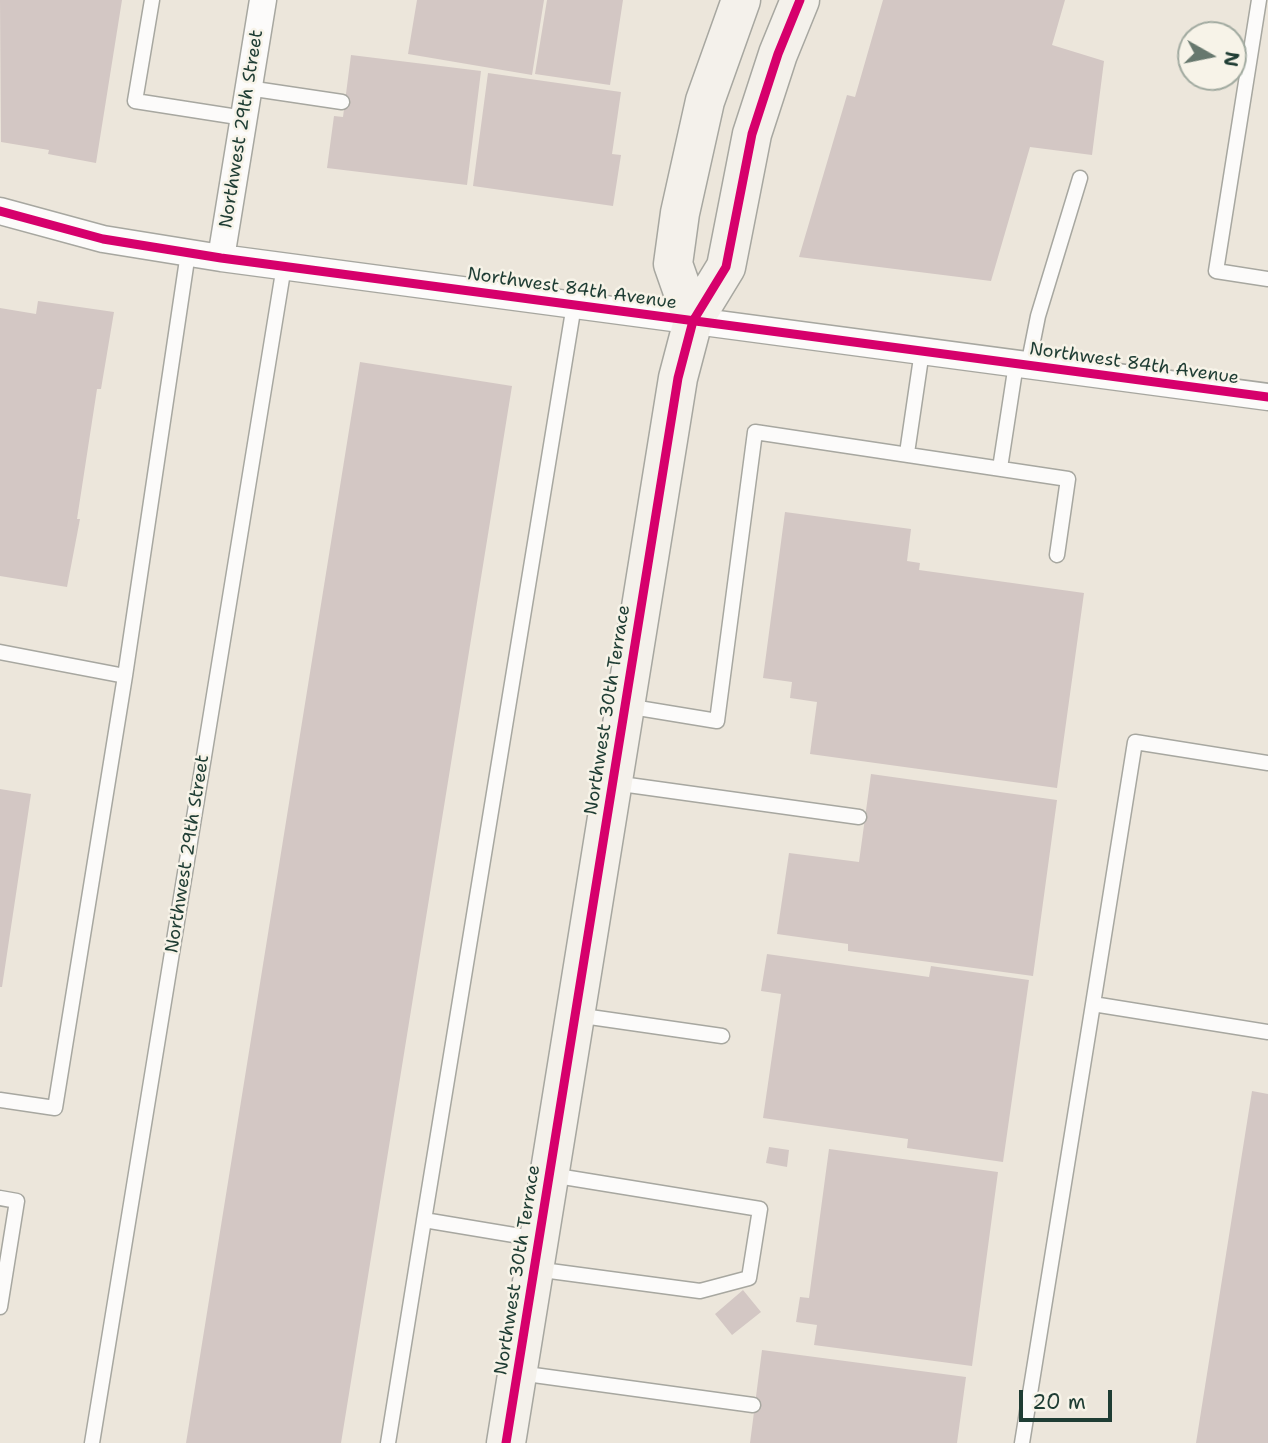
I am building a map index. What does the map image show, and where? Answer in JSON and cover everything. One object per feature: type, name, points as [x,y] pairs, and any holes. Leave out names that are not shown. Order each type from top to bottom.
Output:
[{"type":"street","name":"Northwest 29th Street","points":[[221,258],[263,0]]},
{"type":"street","points":[[693,321],[673,264],[680,213],[705,102],[741,0]]},
{"type":"street","name":"Northwest 30th Terrace","points":[[506,1443],[678,378],[693,321],[726,267],[752,134],[778,54],[800,0]]},
{"type":"street","name":"Northwest 84th Avenue","points":[[0,211],[79,233],[221,258],[1268,397]]},
{"type":"lane","points":[[152,0],[135,101],[243,118]]},
{"type":"lane","points":[[1259,0],[1216,271],[1268,279]]},
{"type":"lane","points":[[248,88],[342,102]]},
{"type":"lane","points":[[1000,468],[1022,365],[1080,178]]},
{"type":"lane","points":[[0,1100],[55,1108],[125,676],[188,253]]},
{"type":"lane","name":"Northwest 29th Street","points":[[92,1443],[284,266]]},
{"type":"lane","points":[[388,1443],[573,305]]},
{"type":"lane","points":[[907,453],[922,351]]},
{"type":"lane","points":[[624,706],[717,721],[755,432],[1068,479],[1057,555]]},
{"type":"lane","points":[[0,652],[125,676]]},
{"type":"lane","points":[[1022,1443],[1135,742],[1268,763]]},
{"type":"lane","points":[[612,783],[859,817]]},
{"type":"lane","points":[[1093,1004],[1268,1032]]},
{"type":"lane","points":[[575,1015],[722,1036]]},
{"type":"lane","points":[[424,1220],[536,1254],[699,1291],[749,1278],[760,1209],[549,1174]]},
{"type":"lane","points":[[0,1198],[17,1201],[0,1307]]},
{"type":"lane","points":[[517,1373],[753,1405]]},
{"type":"building","points":[[0,0],[122,0],[96,163],[48,154],[49,150],[1,142]]},
{"type":"building","points":[[417,0],[544,0],[532,75],[408,54]]},
{"type":"building","points":[[547,0],[623,0],[610,85],[535,74]]},
{"type":"building","points":[[883,0],[1065,0],[1052,45],[1104,61],[1092,155],[1030,147],[991,281],[799,257],[847,95],[855,97]]},
{"type":"building","points":[[351,55],[481,71],[467,185],[327,168],[334,116],[343,117]]},
{"type":"building","points":[[488,73],[621,92],[612,154],[621,155],[613,206],[473,186]]},
{"type":"building","points":[[38,301],[114,312],[101,389],[97,389],[77,519],[80,519],[67,587],[0,576],[0,308],[36,314]]},
{"type":"building","points":[[360,362],[512,386],[341,1443],[186,1443]]},
{"type":"building","points":[[785,512],[911,529],[907,561],[920,563],[919,570],[1084,593],[1057,788],[810,754],[817,702],[790,698],[792,682],[763,678]]},
{"type":"building","points":[[871,774],[1057,800],[1033,976],[848,951],[848,944],[777,934],[789,853],[859,862]]},
{"type":"building","points":[[0,789],[31,794],[2,987],[0,987]]},
{"type":"building","points":[[767,954],[929,977],[931,966],[1029,980],[1003,1162],[907,1148],[908,1139],[763,1118],[781,994],[761,991]]},
{"type":"building","points":[[1252,1091],[1268,1094],[1268,1443],[1196,1443]]},
{"type":"building","points":[[769,1147],[789,1150],[787,1167],[766,1163]]},
{"type":"building","points":[[829,1149],[998,1172],[972,1366],[814,1345],[817,1325],[796,1322],[800,1297],[809,1298]]},
{"type":"building","points":[[743,1290],[761,1312],[732,1335],[715,1314]]},
{"type":"building","points":[[762,1350],[966,1377],[957,1443],[750,1443]]},
{"type":"cycle path","points":[[506,1443],[678,378],[693,321],[726,267],[752,134],[778,54],[800,0]]},
{"type":"cycle path","points":[[0,211],[103,239],[221,258],[1268,397]]}]
